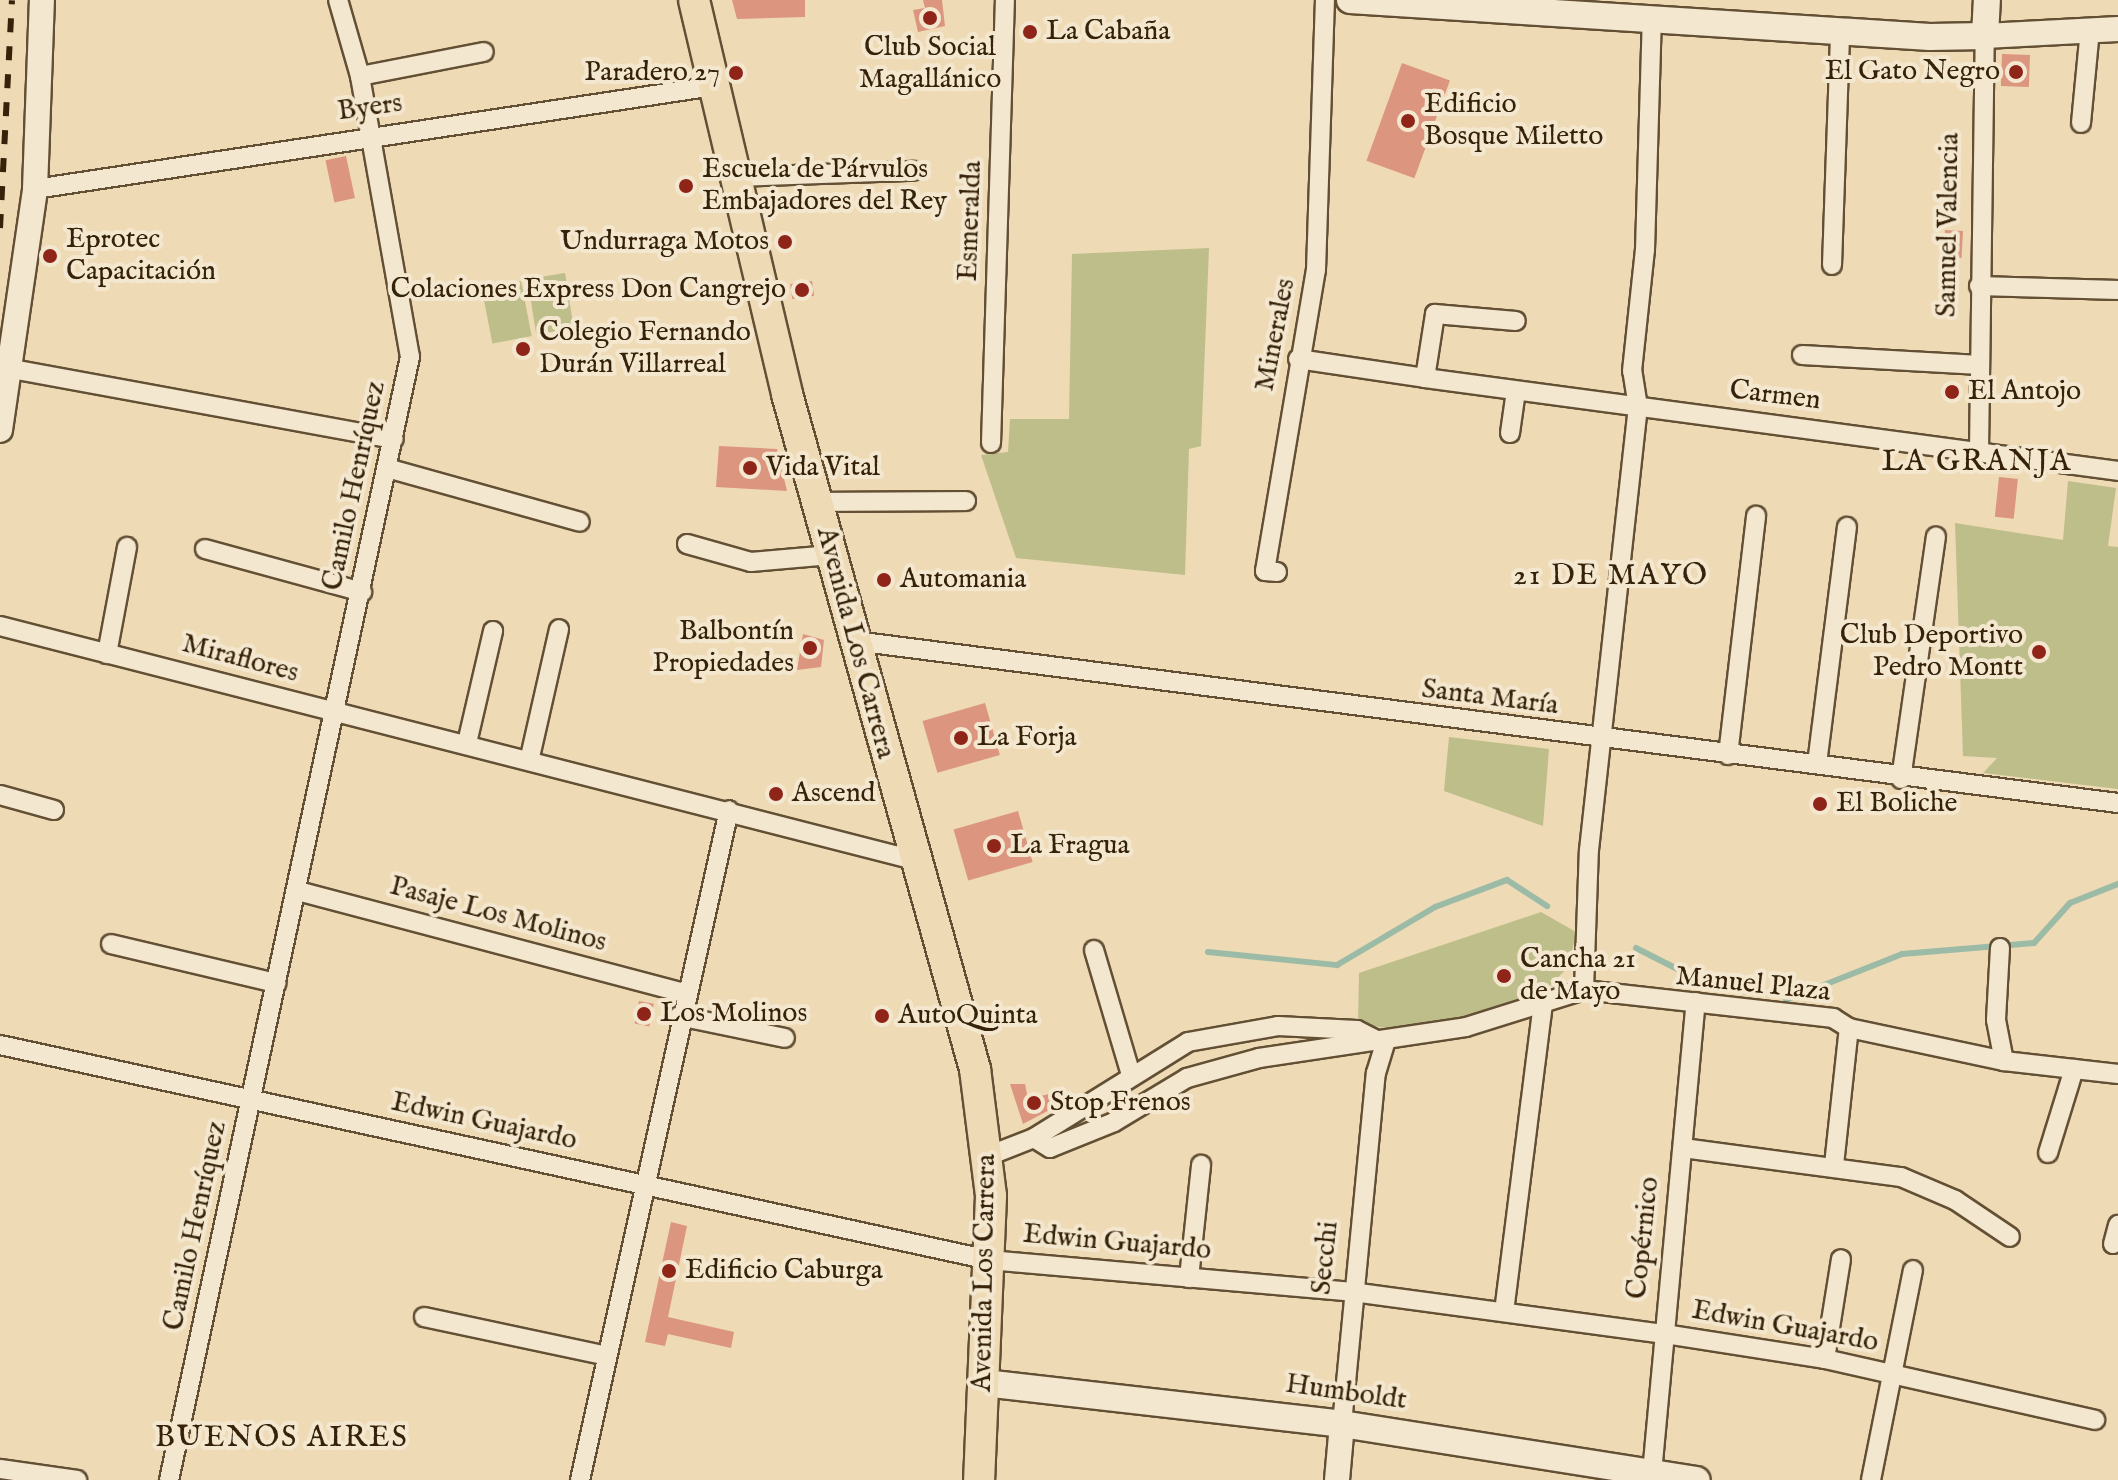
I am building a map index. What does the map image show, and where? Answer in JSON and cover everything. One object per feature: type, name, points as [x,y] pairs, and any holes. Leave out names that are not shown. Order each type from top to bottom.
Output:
[{"type":"main road","name":"Avenida Los Carrera","points":[[694,0],[817,502],[914,860],[975,1069],[988,1156],[989,1260],[979,1480]]},
{"type":"main road","points":[[1350,0],[1565,5],[1652,18],[1840,31],[1985,36]]},
{"type":"main road","name":"Samuel Valencia","points":[[1985,36],[1987,0]]},
{"type":"main road","name":"Humboldt","points":[[984,1383],[1342,1424],[1651,1476],[1697,1480]]},
{"type":"street","points":[[0,430],[12,369],[35,189],[42,0]]},
{"type":"street","name":"Camilo Henríquez","points":[[169,1480],[298,891],[410,357],[360,76],[338,0]]},
{"type":"street","name":"Esmeralda","points":[[991,443],[1005,0]]},
{"type":"street","name":"Minerales","points":[[1277,572],[1265,571],[1298,359],[1316,270],[1325,0]]},
{"type":"street","points":[[1584,990],[1589,850],[1638,407],[1632,371],[1645,250],[1652,18]]},
{"type":"street","points":[[1985,36],[2118,29]]},
{"type":"street","points":[[2081,123],[2090,30]]},
{"type":"street","points":[[1832,265],[1840,31]]},
{"type":"street","name":"Samuel Valencia","points":[[1979,450],[1985,36]]},
{"type":"street","points":[[360,76],[484,52]]},
{"type":"street","name":"Byers","points":[[35,189],[714,86]]},
{"type":"street","points":[[737,177],[913,171]]},
{"type":"street","points":[[1979,286],[2118,290]]},
{"type":"street","points":[[1425,378],[1435,314],[1516,321]]},
{"type":"street","points":[[1802,355],[1980,365]]},
{"type":"street","name":"Carmen","points":[[1298,359],[2118,471]]},
{"type":"street","points":[[12,369],[394,439]]},
{"type":"street","points":[[1510,433],[1516,391]]},
{"type":"street","points":[[387,468],[580,522]]},
{"type":"street","points":[[817,502],[966,501]]},
{"type":"street","points":[[1728,755],[1756,516]]},
{"type":"street","points":[[1817,764],[1847,527]]},
{"type":"street","points":[[1901,779],[1936,537]]},
{"type":"street","points":[[687,544],[751,562],[831,555]]},
{"type":"street","points":[[107,654],[127,547]]},
{"type":"street","points":[[205,549],[362,592]]},
{"type":"street","name":"Miraflores","points":[[0,626],[334,713],[530,757],[914,860]]},
{"type":"street","points":[[530,757],[559,629]]},
{"type":"street","points":[[467,743],[493,631]]},
{"type":"street","name":"Santa María","points":[[855,641],[1601,740],[1817,764],[1901,779],[2118,803]]},
{"type":"street","points":[[0,795],[54,810]]},
{"type":"street","points":[[580,1480],[639,1185],[729,810]]},
{"type":"street","name":"Pasaje Los Molinos","points":[[298,891],[684,993]]},
{"type":"street","points":[[111,944],[276,983]]},
{"type":"street","points":[[2000,948],[1996,1020],[2004,1061]]},
{"type":"street","points":[[1094,950],[1131,1075]]},
{"type":"street","name":"Manuel Plaza","points":[[1034,1138],[1050,1148],[1114,1122],[1187,1078],[1259,1058],[1329,1045],[1385,1044],[1584,990],[1833,1018],[1849,1028],[2004,1061],[2118,1074]]},
{"type":"street","points":[[1504,1312],[1543,1002]]},
{"type":"street","name":"Copérnico","points":[[1651,1476],[1696,1002]]},
{"type":"street","points":[[679,1016],[785,1038]]},
{"type":"street","name":"Manuel Plaza","points":[[988,1156],[1034,1138],[1188,1042],[1243,1028],[1357,1030],[1385,1044]]},
{"type":"street","points":[[1834,1165],[1849,1028]]},
{"type":"street","name":"Secchi","points":[[1337,1480],[1353,1292],[1385,1044]]},
{"type":"street","name":"Edwin Guajardo","points":[[0,1045],[989,1260],[1353,1292],[1665,1334],[1825,1359],[2095,1420]]},
{"type":"street","points":[[2048,1153],[2074,1069]]},
{"type":"street","points":[[1683,1148],[1834,1165],[1901,1177],[1955,1200],[2010,1237]]},
{"type":"street","points":[[1189,1278],[1201,1165]]},
{"type":"street","points":[[2113,1244],[2118,1225]]},
{"type":"street","points":[[1825,1359],[1841,1259]]},
{"type":"street","points":[[1871,1480],[1913,1270]]},
{"type":"street","points":[[424,1317],[607,1356]]},
{"type":"street","points":[[0,1469],[77,1480]]},
{"type":"green space","points":[[1209,248],[1201,446],[1189,449],[1185,575],[1016,558],[981,455],[1008,452],[1010,419],[1069,419],[1072,254]]},
{"type":"green space","points":[[565,273],[574,328],[536,334],[527,279]]},
{"type":"green space","points":[[521,281],[532,336],[492,344],[482,289]]},
{"type":"green space","name":"Club Deportivo Pedro Montt","points":[[2068,481],[2116,488],[2108,546],[2118,547],[2118,789],[1983,773],[1997,758],[1963,756],[1955,523],[2063,540]]},
{"type":"green space","points":[[1449,737],[1549,749],[1543,826],[1444,791]]},
{"type":"green space","points":[[1541,912],[1576,932],[1569,966],[1547,989],[1442,1024],[1401,1030],[1358,1024],[1359,973]]},
{"type":"building","points":[[732,0],[805,0],[805,17],[737,19]]},
{"type":"building","name":"Club Social Magallánico","points":[[923,0],[942,0],[945,26],[918,32],[913,10],[925,8]]},
{"type":"building","name":"El Gato Negro","points":[[2002,54],[2030,55],[2029,87],[2001,86]]},
{"type":"building","name":"Edificio Bosque Miletto","points":[[1402,63],[1450,80],[1414,178],[1366,161]]},
{"type":"building","points":[[346,156],[355,198],[334,202],[325,160]]},
{"type":"building","points":[[1945,230],[1963,231],[1962,258],[1944,257]]},
{"type":"building","name":"Colaciones Express Don Cangrejo","points":[[812,281],[814,296],[792,299],[790,284]]},
{"type":"building","name":"Vida Vital","points":[[719,446],[777,449],[787,491],[716,487]]},
{"type":"building","points":[[1999,477],[2018,479],[2014,519],[1995,517]]},
{"type":"building","name":"Balbontín Propiedades","points":[[803,634],[824,640],[821,667],[797,670]]},
{"type":"building","name":"La Forja","points":[[985,703],[1000,755],[937,773],[923,721]]},
{"type":"building","name":"La Fragua","points":[[1018,811],[1033,862],[968,880],[954,829]]},
{"type":"building","name":"Los Molinos","points":[[639,1001],[654,1004],[649,1026],[635,1024]]},
{"type":"building","name":"Stop Frenos","points":[[1010,1084],[1025,1084],[1028,1099],[1049,1094],[1057,1106],[1023,1124]]},
{"type":"building","name":"Edificio Caburga","points":[[671,1222],[687,1226],[668,1317],[734,1332],[731,1348],[668,1334],[665,1346],[645,1342]]},
{"type":"waterway","points":[[1208,952],[1337,965],[1435,907],[1507,880],[1547,906]]},
{"type":"waterway","points":[[1786,1000],[1902,954],[2034,943],[2070,903],[2118,884]]},
{"type":"waterway","points":[[1636,948],[1689,975]]},
{"type":"waterway","points":[[1717,983],[1747,992]]},
{"type":"railway","points":[[0,228],[12,0]]},
{"type":"place","name":"Club Social Magallánico","points":[[930,18]]},
{"type":"place","name":"La Cabaña","points":[[1030,32]]},
{"type":"place","name":"El Gato Negro","points":[[2016,72]]},
{"type":"place","name":"Paradero 27","points":[[736,73]]},
{"type":"place","name":"Edificio Bosque Miletto","points":[[1408,121]]},
{"type":"place","name":"Escuela de Párvulos Embajadores del Rey","points":[[686,186]]},
{"type":"place","name":"Undurraga Motos","points":[[785,242]]},
{"type":"place","name":"Eprotec Capacitación","points":[[50,256]]},
{"type":"place","name":"Colaciones Express Don Cangrejo","points":[[802,290]]},
{"type":"place","name":"Colegio Fernando Durán Villarreal","points":[[523,349]]},
{"type":"place","name":"El Antojo","points":[[1952,392]]},
{"type":"place","name":"Vida Vital","points":[[750,468]]},
{"type":"place","name":"Automania","points":[[884,580]]},
{"type":"place","name":"Balbontín Propiedades","points":[[810,648]]},
{"type":"place","name":"Club Deportivo Pedro Montt","points":[[2039,652]]},
{"type":"place","name":"La Forja","points":[[961,738]]},
{"type":"place","name":"Ascend","points":[[776,794]]},
{"type":"place","name":"El Boliche","points":[[1820,804]]},
{"type":"place","name":"La Fragua","points":[[994,846]]},
{"type":"place","name":"Cancha 21 de Mayo","points":[[1504,976]]},
{"type":"place","name":"Los Molinos","points":[[644,1014]]},
{"type":"place","name":"AutoQuinta","points":[[882,1016]]},
{"type":"place","name":"Stop Frenos","points":[[1034,1103]]},
{"type":"place","name":"Edificio Caburga","points":[[669,1271]]},
{"type":"district","name":"LA GRANJA","points":[[1977,462]]},
{"type":"district","name":"21 DE MAYO","points":[[1611,576]]},
{"type":"district","name":"BUENOS AIRES","points":[[282,1438]]}]
